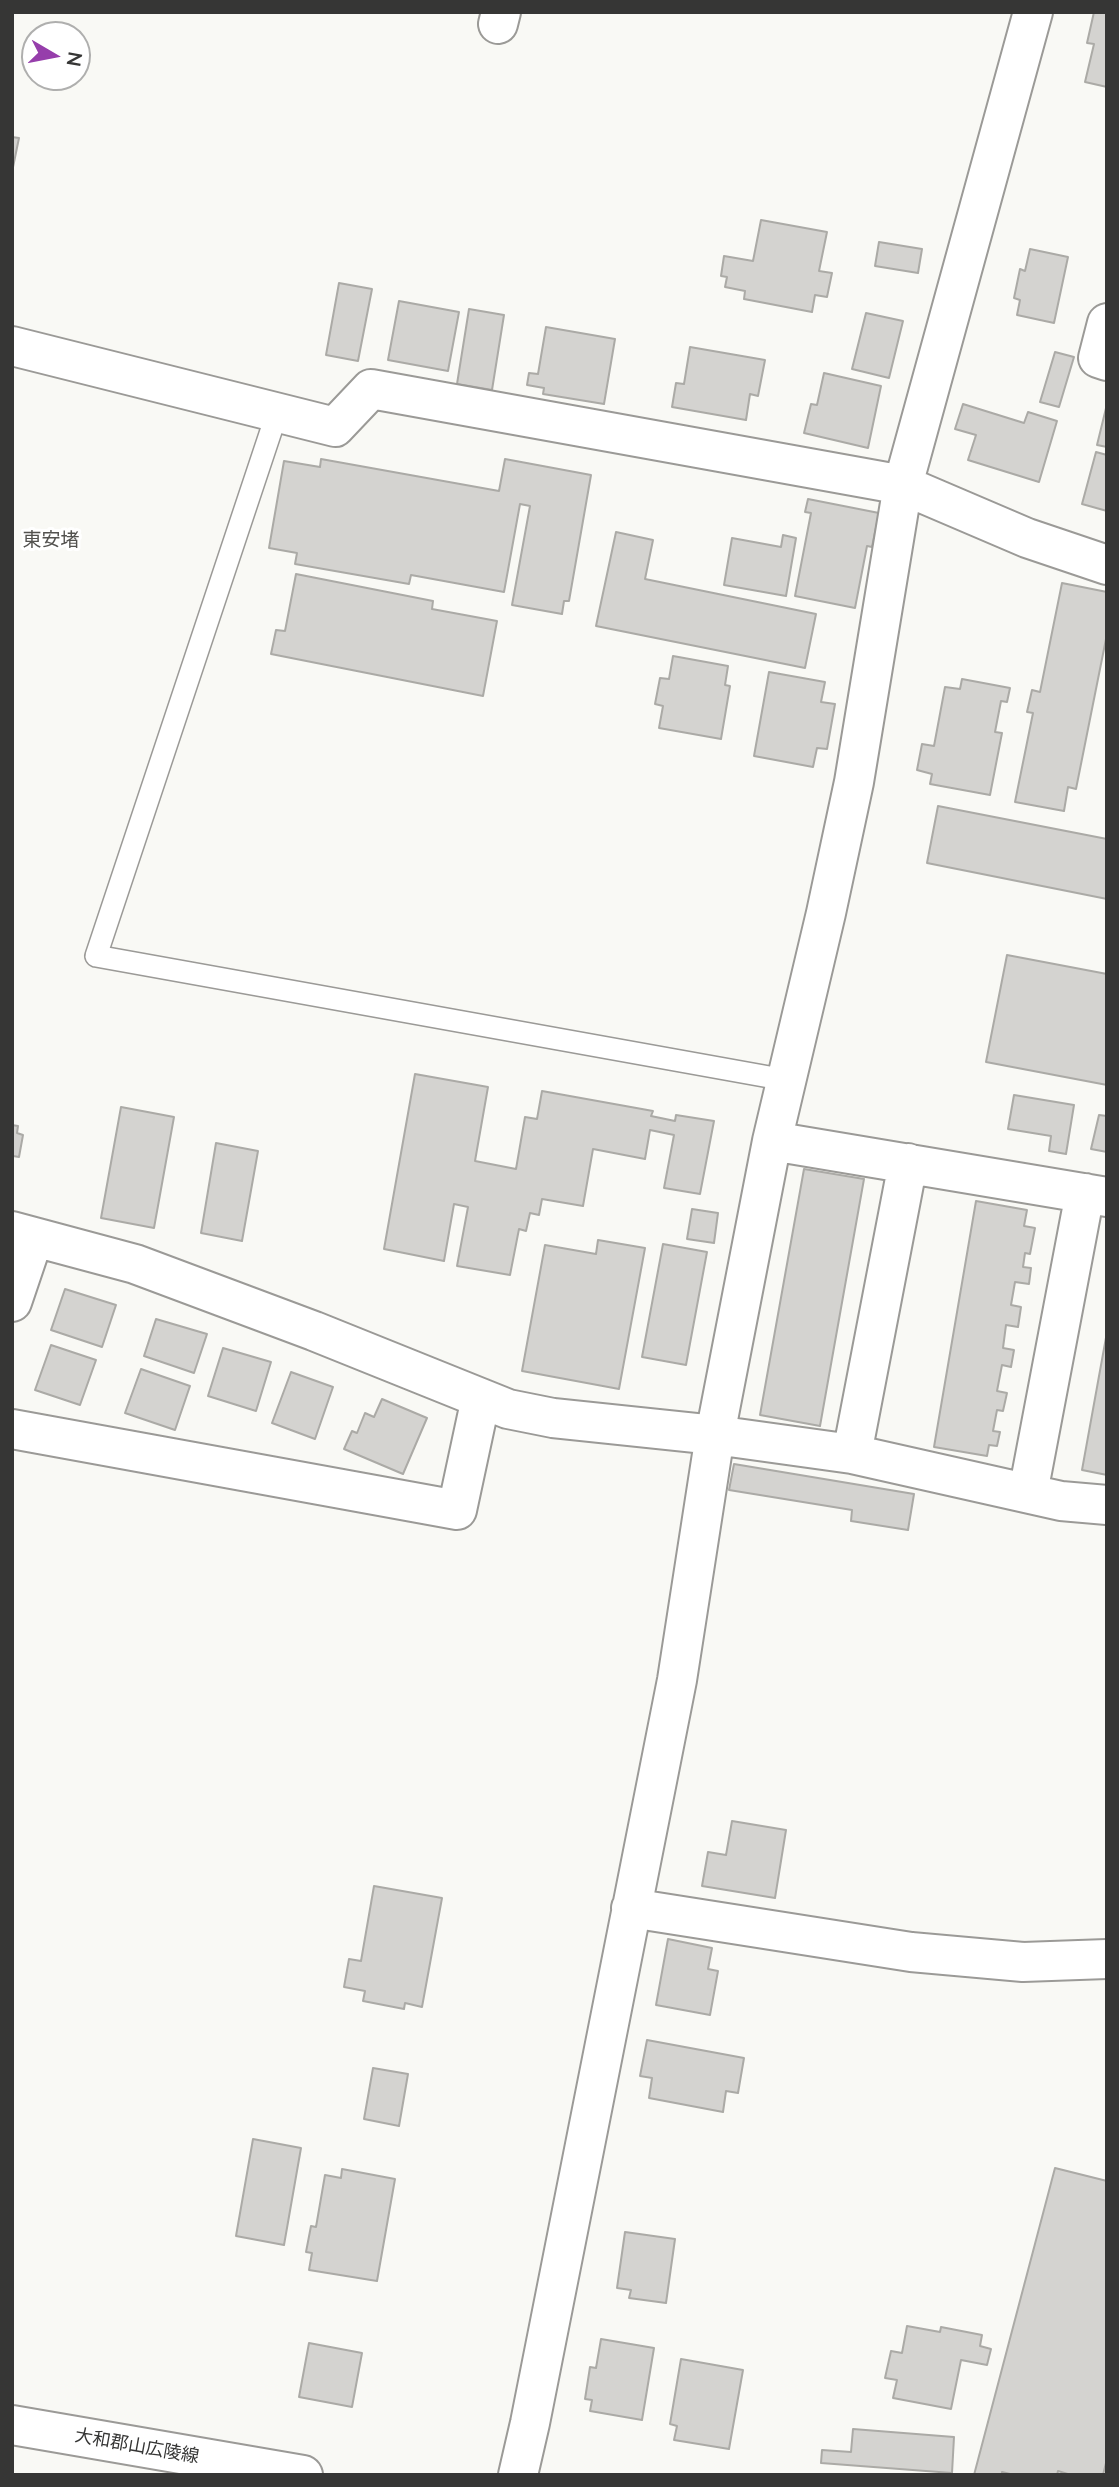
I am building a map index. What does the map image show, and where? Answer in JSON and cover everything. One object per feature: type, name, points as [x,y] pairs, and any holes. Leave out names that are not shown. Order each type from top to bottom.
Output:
[{"type":"street","points":[[518,2475],[677,1680],[715,1435],[772,1141],[827,913],[854,782],[903,485],[1033,12]]},
{"type":"street","points":[[1107,323],[1098,358],[1107,361]]},
{"type":"street","points":[[12,346],[335,427],[371,389],[903,485],[1027,538],[1107,565]]},
{"type":"street","points":[[772,1141],[1096,1195],[1028,1493]]},
{"type":"street","points":[[852,1454],[908,1163]]},
{"type":"street","points":[[12,1302],[23,1234],[135,1264],[314,1331],[508,1409],[553,1418],[715,1435],[852,1454],[1060,1501],[1107,1504]]},
{"type":"street","points":[[12,1429],[457,1510],[481,1398]]},
{"type":"street","points":[[631,1909],[911,1952],[1023,1962],[1107,1959]]},
{"type":"street","name":"大和郡山広陵線","points":[[12,2425],[303,2475]]},
{"type":"lane","points":[[277,413],[96,956],[786,1080]]},
{"type":"building","points":[[1094,12],[1107,12],[1107,87],[1085,82],[1094,44],[1087,43]]},
{"type":"building","points":[[12,137],[19,138],[12,172]]},
{"type":"building","points":[[761,220],[827,232],[819,271],[832,273],[827,297],[815,295],[812,312],[744,299],[745,291],[725,287],[727,277],[721,276],[724,256],[753,261]]},
{"type":"building","points":[[879,242],[922,249],[918,273],[875,266]]},
{"type":"building","points":[[1030,249],[1068,257],[1054,323],[1017,315],[1020,300],[1014,298],[1020,269],[1025,271]]},
{"type":"building","points":[[339,283],[372,289],[358,361],[326,355]]},
{"type":"building","points":[[399,301],[459,312],[448,371],[388,360]]},
{"type":"building","points":[[469,309],[504,315],[492,390],[457,384]]},
{"type":"building","points":[[866,313],[903,321],[889,378],[852,369]]},
{"type":"building","points":[[546,327],[615,339],[604,404],[543,394],[544,388],[527,385],[529,373],[538,374]]},
{"type":"building","points":[[690,347],[765,360],[758,396],[750,394],[746,420],[672,407],[676,383],[684,384]]},
{"type":"building","points":[[1055,352],[1074,357],[1059,407],[1040,402]]},
{"type":"building","points":[[824,373],[881,386],[868,448],[804,433],[811,404],[817,405]]},
{"type":"building","points":[[963,404],[1024,423],[1028,412],[1057,421],[1039,482],[968,460],[976,435],[955,429]]},
{"type":"building","points":[[1107,404],[1107,447],[1097,445]]},
{"type":"building","points":[[1096,452],[1107,455],[1107,511],[1082,504]]},
{"type":"building","points":[[321,459],[499,491],[505,459],[591,475],[569,601],[564,601],[562,614],[512,605],[530,506],[520,504],[504,592],[411,575],[409,584],[295,564],[297,553],[269,548],[284,461],[320,467]]},
{"type":"building","points":[[808,499],[879,513],[872,547],[867,546],[855,608],[795,596],[811,513],[805,512]]},
{"type":"building","points":[[616,532],[653,540],[645,579],[816,614],[805,668],[596,626]]},
{"type":"building","points":[[783,535],[796,538],[786,596],[724,585],[732,538],[781,547]]},
{"type":"building","points":[[296,574],[433,601],[432,609],[497,621],[483,696],[271,654],[276,630],[285,631]]},
{"type":"building","points":[[1062,583],[1107,592],[1107,634],[1076,789],[1068,787],[1064,811],[1015,802],[1033,713],[1027,712],[1032,690],[1040,692]]},
{"type":"building","points":[[673,656],[728,666],[725,685],[730,686],[721,739],[659,728],[663,706],[655,704],[660,678],[669,679]]},
{"type":"building","points":[[769,672],[825,682],[821,702],[835,704],[827,749],[817,748],[813,767],[754,756]]},
{"type":"building","points":[[962,679],[1010,688],[1007,702],[1001,701],[995,732],[1002,733],[990,795],[930,784],[932,774],[917,770],[922,744],[934,746],[945,687],[960,689]]},
{"type":"building","points":[[938,806],[1107,839],[1107,899],[927,863]]},
{"type":"building","points":[[1007,955],[1107,974],[1107,1085],[986,1062]]},
{"type":"building","points":[[415,1074],[488,1087],[475,1161],[516,1169],[525,1117],[537,1119],[542,1091],[653,1111],[651,1116],[675,1121],[676,1115],[714,1121],[700,1194],[664,1188],[674,1135],[650,1130],[645,1159],[593,1149],[583,1206],[542,1199],[539,1215],[530,1213],[526,1231],[519,1229],[510,1275],[457,1266],[468,1207],[454,1204],[444,1261],[384,1249]]},
{"type":"building","points":[[1014,1095],[1074,1105],[1066,1154],[1049,1151],[1051,1136],[1008,1129]]},
{"type":"building","points":[[121,1107],[174,1117],[154,1228],[101,1218]]},
{"type":"building","points":[[1099,1115],[1107,1116],[1107,1152],[1091,1149]]},
{"type":"building","points":[[12,1125],[18,1126],[17,1133],[23,1135],[19,1157],[12,1158]]},
{"type":"building","points":[[216,1143],[258,1151],[242,1241],[201,1233]]},
{"type":"building","points":[[804,1169],[864,1179],[820,1426],[760,1415]]},
{"type":"building","points":[[976,1201],[1027,1210],[1024,1226],[1035,1228],[1030,1254],[1025,1253],[1023,1267],[1031,1268],[1029,1284],[1015,1282],[1011,1305],[1021,1307],[1018,1327],[1006,1325],[1003,1348],[1014,1350],[1011,1367],[1002,1365],[997,1391],[1007,1393],[1003,1411],[997,1410],[993,1431],[1000,1432],[997,1446],[989,1445],[987,1456],[934,1447]]},
{"type":"building","points":[[692,1209],[718,1213],[714,1243],[687,1239]]},
{"type":"building","points":[[598,1240],[645,1248],[619,1389],[522,1371],[545,1245],[596,1254]]},
{"type":"building","points":[[663,1244],[707,1252],[686,1365],[642,1357]]},
{"type":"building","points":[[65,1289],[116,1305],[102,1347],[51,1330]]},
{"type":"building","points":[[156,1319],[207,1334],[194,1373],[144,1356]]},
{"type":"building","points":[[1107,1332],[1107,1475],[1082,1470]]},
{"type":"building","points":[[51,1345],[96,1360],[80,1405],[35,1390]]},
{"type":"building","points":[[223,1348],[271,1362],[256,1411],[208,1396]]},
{"type":"building","points":[[141,1369],[190,1386],[175,1430],[125,1413]]},
{"type":"building","points":[[291,1372],[333,1387],[315,1439],[272,1423]]},
{"type":"building","points":[[382,1399],[427,1418],[403,1474],[344,1449],[352,1431],[357,1433],[365,1413],[374,1417]]},
{"type":"building","points":[[734,1464],[914,1494],[908,1530],[851,1521],[852,1510],[729,1490]]},
{"type":"building","points":[[732,1821],[786,1830],[775,1898],[702,1886],[708,1852],[726,1855]]},
{"type":"building","points":[[374,1886],[442,1898],[422,2007],[405,2003],[404,2009],[363,2001],[365,1991],[344,1987],[349,1959],[361,1961]]},
{"type":"building","points":[[668,1939],[712,1948],[708,1969],[718,1971],[710,2015],[656,2005]]},
{"type":"building","points":[[647,2040],[744,2058],[738,2093],[726,2091],[723,2112],[649,2098],[652,2078],[640,2076]]},
{"type":"building","points":[[373,2068],[408,2074],[399,2126],[364,2119]]},
{"type":"building","points":[[253,2139],[301,2148],[284,2245],[236,2236]]},
{"type":"building","points":[[1055,2168],[1107,2181],[1107,2459],[1103,2475],[1071,2475],[1058,2471],[1057,2475],[1014,2475],[1002,2472],[1002,2475],[974,2475]]},
{"type":"building","points":[[342,2169],[395,2179],[377,2281],[309,2270],[312,2253],[306,2252],[311,2226],[316,2227],[325,2175],[341,2178]]},
{"type":"building","points":[[625,2232],[675,2239],[666,2303],[629,2298],[631,2290],[617,2288]]},
{"type":"building","points":[[907,2326],[940,2332],[941,2327],[982,2335],[980,2346],[991,2349],[987,2365],[961,2360],[951,2409],[893,2398],[897,2380],[885,2378],[891,2351],[902,2353]]},
{"type":"building","points":[[601,2339],[654,2348],[642,2420],[590,2411],[592,2400],[585,2399],[590,2367],[596,2368]]},
{"type":"building","points":[[309,2343],[362,2353],[352,2407],[299,2397]]},
{"type":"building","points":[[681,2359],[743,2370],[729,2449],[674,2440],[677,2426],[670,2424]]},
{"type":"building","points":[[853,2429],[954,2437],[952,2473],[821,2463],[822,2450],[851,2452]]},
{"type":"district","name":"東安堵","points":[[51,540]]}]
